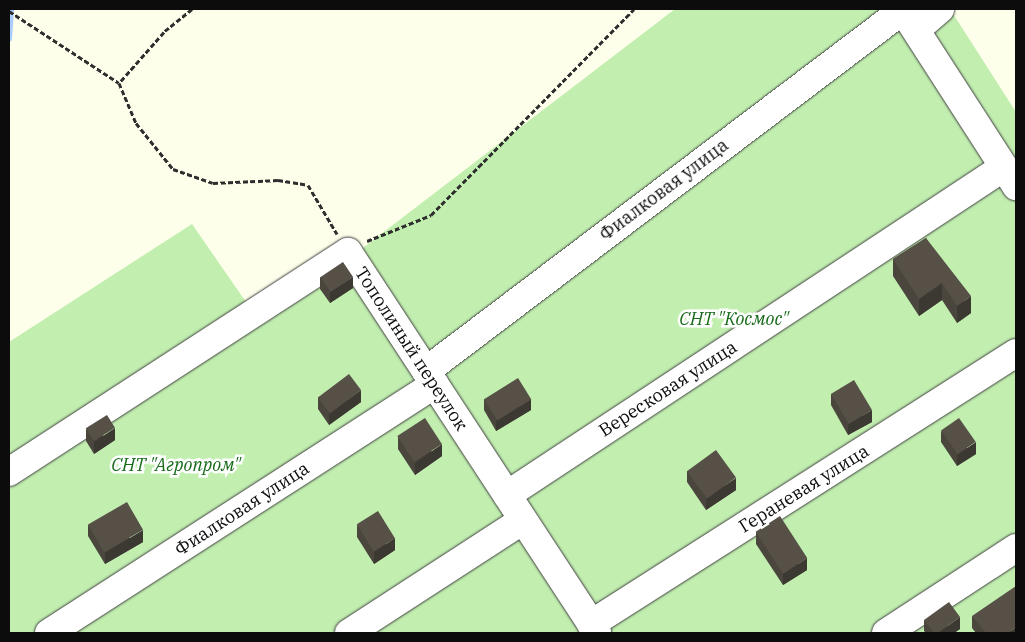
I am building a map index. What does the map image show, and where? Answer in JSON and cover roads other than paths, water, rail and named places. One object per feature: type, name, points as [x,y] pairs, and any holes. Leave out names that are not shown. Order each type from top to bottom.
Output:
[{"type":"lane","name":"Фиалковая улица","points":[[49,633],[430,378],[907,16],[940,9]]},
{"type":"lane","points":[[907,16],[1010,177]]},
{"type":"lane","name":"Вересковая улица","points":[[507,495],[1010,177]]},
{"type":"lane","name":"Тополиный переулок","points":[[9,472],[348,252],[594,629]]},
{"type":"lane","name":"Гераневая улица","points":[[594,629],[1016,354]]},
{"type":"lane","points":[[349,633],[523,520]]},
{"type":"lane","points":[[886,633],[1016,548]]},
{"type":"waterway","points":[[9,39],[11,9]]},
{"type":"park label","name":"СНТ \"Космос\"","points":[[734,319]]},
{"type":"park label","name":"СНТ \"Агропром\"","points":[[176,465]]}]
